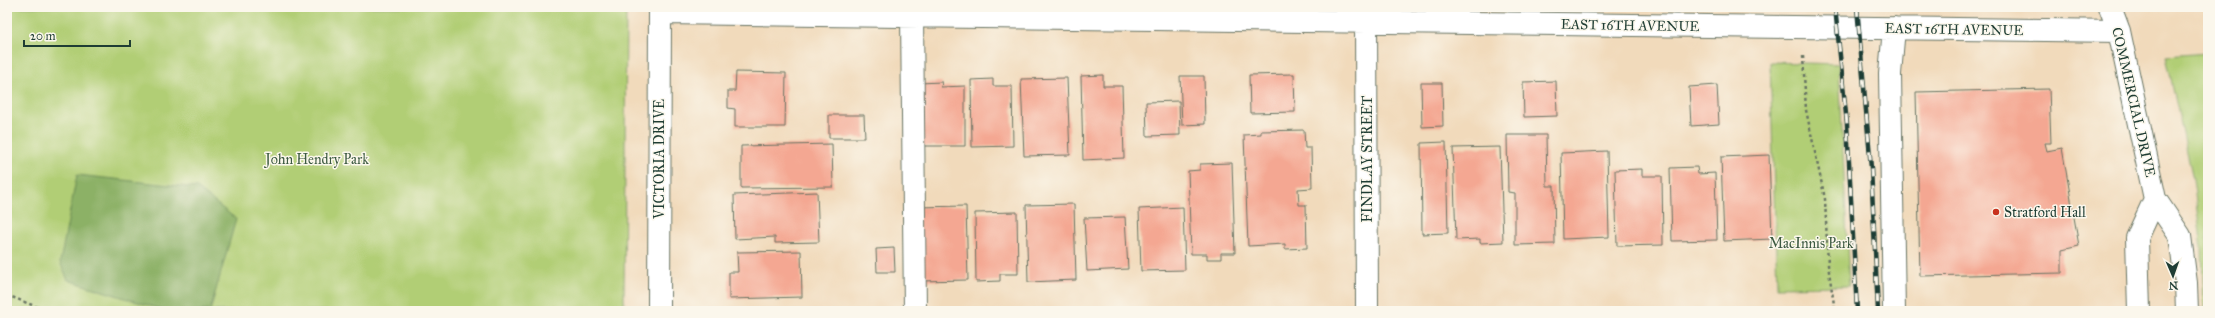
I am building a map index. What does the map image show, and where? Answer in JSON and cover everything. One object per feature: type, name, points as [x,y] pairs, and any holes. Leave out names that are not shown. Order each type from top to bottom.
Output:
[{"type":"street","name":"COMMERCIAL DRIVE","points":[[2110,7],[2119,31],[2155,199],[2180,236],[2186,283],[2186,311]]},
{"type":"street","name":"EAST 16TH AVENUE","points":[[660,10],[912,15],[1366,14],[1613,16],[1802,27],[2119,31]]},
{"type":"street","name":"VICTORIA DRIVE","points":[[659,311],[660,10]]},
{"type":"street","name":"FINDLAY STREET","points":[[1366,14],[1367,311]]},
{"type":"street","points":[[912,15],[915,311]]},
{"type":"street","points":[[1894,28],[1890,74],[1894,311]]},
{"type":"street","points":[[2139,311],[2137,238],[2155,199]]},
{"type":"path","points":[[1802,27],[1806,110],[1825,199],[1828,265],[1835,311]]},
{"type":"path","points":[[7,295],[47,311]]},
{"type":"green space","name":"John Hendry Park","points":[[7,7],[626,7],[624,311],[7,311]]},
{"type":"green space","points":[[2208,53],[2208,311],[2204,311],[2202,248],[2193,179],[2166,56]]},
{"type":"green space","name":"MacInnis Park","points":[[1770,62],[1839,64],[1849,286],[1777,287]]},
{"type":"green space","points":[[77,175],[197,188],[236,219],[210,311],[166,311],[68,280],[60,262]]},
{"type":"building","points":[[736,72],[786,73],[785,127],[735,127],[735,109],[728,108],[728,91],[735,91]]},
{"type":"building","points":[[1294,74],[1295,112],[1250,113],[1249,75]]},
{"type":"building","points":[[1103,75],[1103,86],[1122,86],[1124,158],[1083,160],[1081,76]]},
{"type":"building","points":[[1180,76],[1204,76],[1205,124],[1182,125]]},
{"type":"building","points":[[1067,78],[1070,155],[1024,156],[1021,79]]},
{"type":"building","points":[[993,79],[993,86],[1012,86],[1013,146],[972,147],[971,80]]},
{"type":"building","points":[[1556,81],[1557,116],[1524,117],[1523,82]]},
{"type":"building","points":[[942,82],[941,87],[965,86],[965,146],[919,146],[919,83]]},
{"type":"building","points":[[1421,83],[1442,83],[1443,126],[1422,127]]},
{"type":"building","points":[[1717,85],[1719,124],[1691,126],[1689,87]]},
{"type":"building","name":"Stratford Hall","points":[[2049,89],[2051,143],[2045,143],[2047,151],[2062,148],[2079,246],[2062,250],[2062,273],[1920,276],[1916,92]]},
{"type":"building","points":[[1179,101],[1180,135],[1147,136],[1146,102]]},
{"type":"building","points":[[829,115],[864,115],[865,138],[829,138]]},
{"type":"building","points":[[1304,130],[1305,148],[1311,148],[1312,188],[1298,189],[1299,205],[1306,205],[1307,248],[1285,249],[1285,244],[1248,246],[1244,135],[1261,134],[1261,131]]},
{"type":"building","points":[[1507,135],[1546,135],[1547,186],[1554,186],[1555,244],[1515,245],[1515,193],[1508,192]]},
{"type":"building","points":[[1446,142],[1448,233],[1422,234],[1421,143]]},
{"type":"building","points":[[832,144],[833,187],[741,188],[741,146]]},
{"type":"building","points":[[1500,147],[1503,242],[1480,243],[1480,239],[1456,240],[1453,148]]},
{"type":"building","points":[[1607,151],[1609,237],[1563,239],[1561,153]]},
{"type":"building","points":[[1769,155],[1772,239],[1724,241],[1721,157]]},
{"type":"building","points":[[1232,163],[1235,253],[1221,253],[1221,259],[1207,259],[1207,254],[1191,254],[1188,171],[1200,170],[1200,164]]},
{"type":"building","points":[[1697,167],[1698,174],[1715,173],[1717,240],[1672,241],[1670,168]]},
{"type":"building","points":[[1642,169],[1642,176],[1662,176],[1663,245],[1617,246],[1615,170]]},
{"type":"building","points":[[817,192],[819,242],[775,243],[775,237],[735,239],[734,195]]},
{"type":"building","points":[[1074,204],[1076,280],[1028,282],[1026,205]]},
{"type":"building","points":[[966,206],[968,280],[919,281],[917,207]]},
{"type":"building","points":[[1183,207],[1185,270],[1141,271],[1139,209]]},
{"type":"building","points":[[1017,212],[1018,274],[1000,274],[1000,281],[976,282],[975,213]]},
{"type":"building","points":[[1125,217],[1128,269],[1087,271],[1084,218]]},
{"type":"building","points":[[894,248],[895,272],[877,272],[876,249]]},
{"type":"building","points":[[801,251],[802,297],[729,299],[729,272],[738,272],[737,252]]},
{"type":"railway","points":[[1835,7],[1847,124],[1857,311]]},
{"type":"railway","points":[[1857,7],[1871,168],[1878,311]]},
{"type":"place","name":"Stratford Hall","points":[[1996,212]]}]
